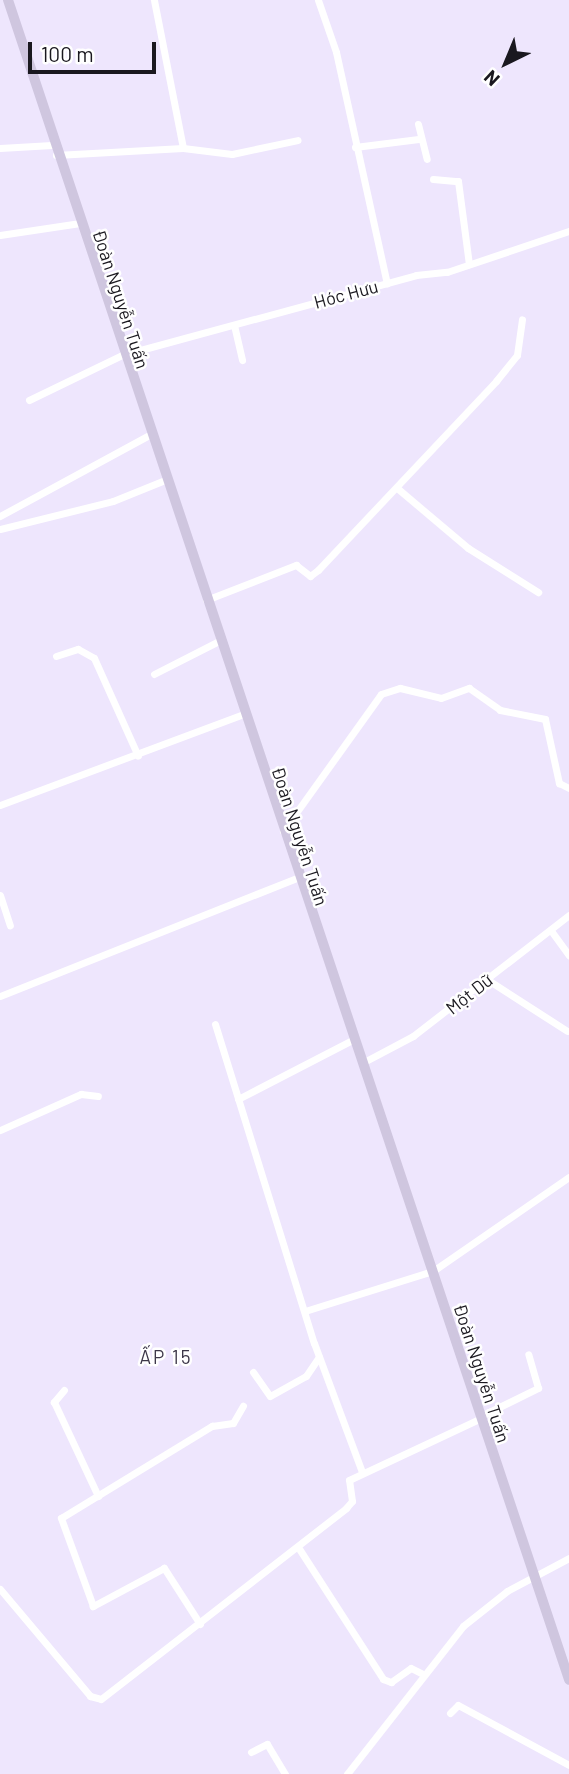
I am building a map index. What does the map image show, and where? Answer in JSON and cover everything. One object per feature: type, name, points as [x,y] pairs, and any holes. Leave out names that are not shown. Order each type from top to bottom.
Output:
[{"type":"main road","name":"Đoàn Nguyễn Tuấn","points":[[8,0],[121,355],[206,600],[296,878],[433,1271],[479,1418],[569,1680]]},
{"type":"street","points":[[154,0],[183,148]]},
{"type":"street","points":[[318,0],[387,283]]},
{"type":"street","points":[[418,124],[419,139],[427,159]]},
{"type":"street","points":[[355,148],[419,139]]},
{"type":"street","points":[[56,155],[183,148],[232,154],[299,140]]},
{"type":"street","points":[[0,148],[52,145]]},
{"type":"street","points":[[433,178],[458,181],[468,264]]},
{"type":"street","points":[[0,235],[80,223]]},
{"type":"street","name":"Hóc Hưu","points":[[29,400],[121,355],[387,283],[468,264],[569,231]]},
{"type":"street","points":[[206,600],[296,565],[310,576],[397,488],[517,355],[522,319]]},
{"type":"street","points":[[234,325],[242,360]]},
{"type":"street","points":[[0,516],[149,435]]},
{"type":"street","points":[[0,529],[113,501],[165,480]]},
{"type":"street","points":[[397,488],[468,548],[538,592]]},
{"type":"street","points":[[154,674],[219,641]]},
{"type":"street","points":[[56,656],[78,649],[94,658],[138,756]]},
{"type":"street","points":[[282,832],[381,694],[400,688],[441,698],[469,688],[500,710],[545,719],[559,783],[569,788]]},
{"type":"street","points":[[0,805],[138,756],[244,714]]},
{"type":"street","points":[[0,996],[296,878]]},
{"type":"street","points":[[0,895],[10,925]]},
{"type":"street","name":"Một Dữ","points":[[362,1063],[413,1036],[552,932],[569,915]]},
{"type":"street","points":[[552,932],[569,955]]},
{"type":"street","points":[[488,980],[567,1031]]},
{"type":"street","points":[[215,1024],[319,1357],[362,1472]]},
{"type":"street","points":[[238,1100],[354,1039]]},
{"type":"street","points":[[0,1130],[80,1094],[98,1097]]},
{"type":"street","points":[[305,1311],[433,1271],[569,1177]]},
{"type":"street","points":[[0,1589],[97,1699],[200,1624],[352,1501],[349,1480],[538,1388],[528,1354]]},
{"type":"street","points":[[253,1372],[270,1396],[306,1376],[319,1357]]},
{"type":"street","points":[[64,1390],[54,1402],[98,1496]]},
{"type":"street","points":[[200,1624],[164,1568],[93,1606],[61,1518],[212,1426],[233,1423],[243,1406]]},
{"type":"street","points":[[298,1547],[383,1679],[391,1682],[411,1668],[423,1674]]},
{"type":"street","points":[[347,1774],[423,1674],[486,1606],[569,1558]]},
{"type":"street","points":[[450,1713],[458,1705],[569,1765]]},
{"type":"street","points":[[251,1752],[267,1744],[285,1774]]},
{"type":"district","name":"ẤP 15","points":[[166,1357]]}]
